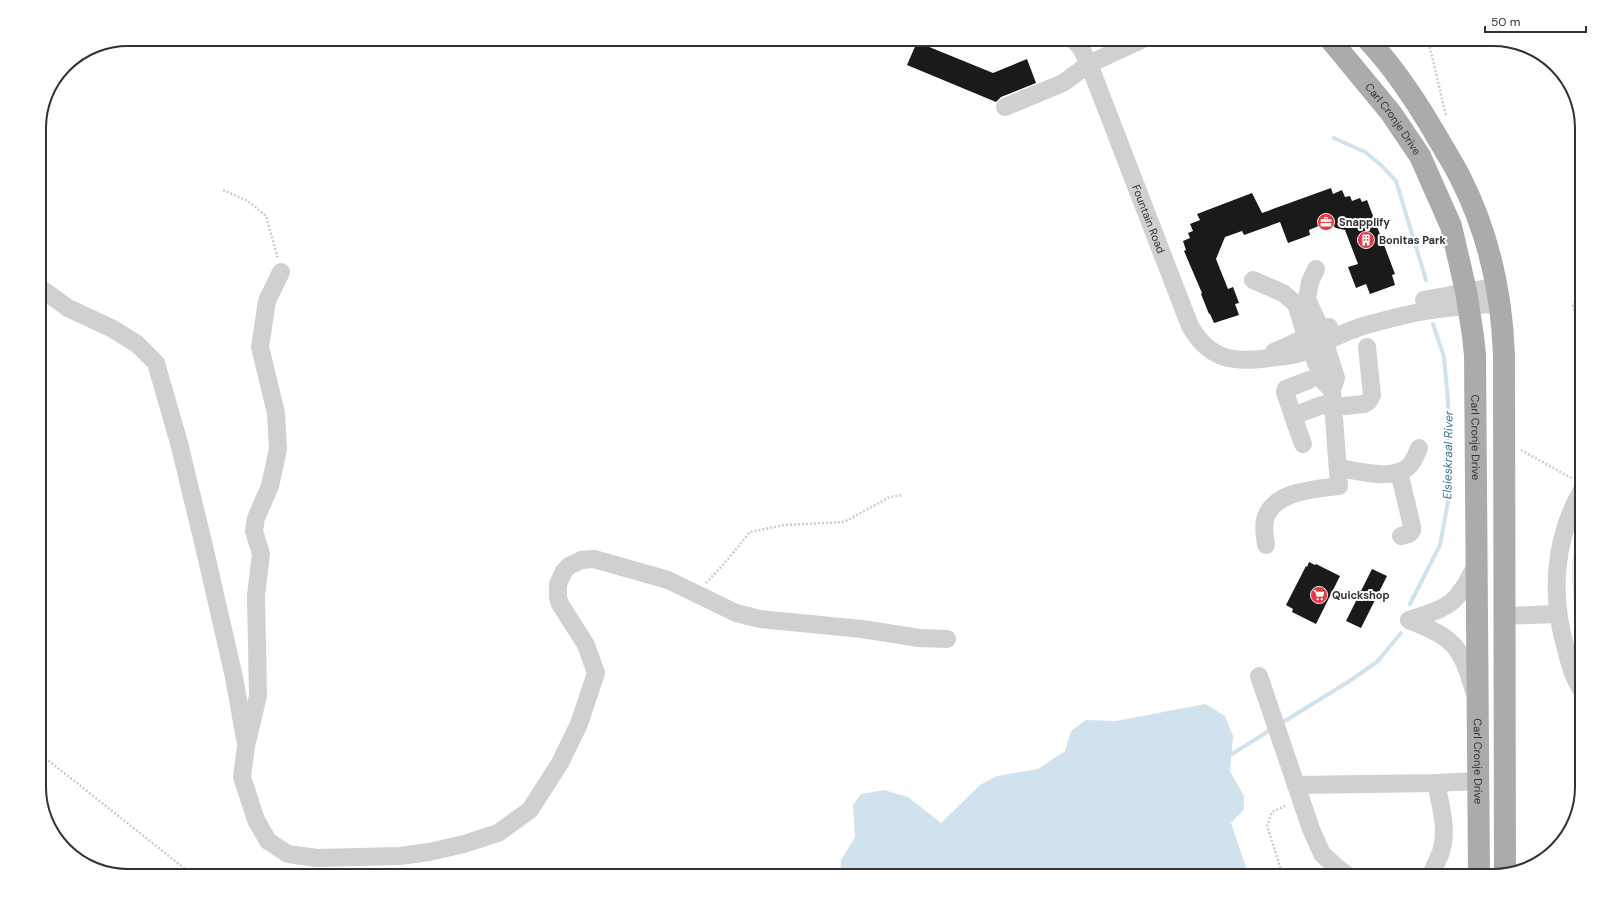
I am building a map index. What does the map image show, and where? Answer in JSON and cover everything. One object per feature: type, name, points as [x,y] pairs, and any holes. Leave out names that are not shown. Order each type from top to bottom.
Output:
[{"type":"main road","name":"Carl Cronje Drive","points":[[1336,46],[1391,113],[1420,156],[1451,226],[1468,298],[1475,355],[1479,869]]},
{"type":"main road","points":[[1373,46],[1414,98],[1460,177],[1478,217],[1490,256],[1498,295],[1503,334],[1505,441],[1503,616],[1505,868]]},
{"type":"street","name":"Fountain Road","points":[[1079,46],[1089,64],[1186,318],[1194,334],[1205,348],[1221,356],[1238,360],[1257,360],[1301,353],[1316,339],[1468,298],[1498,295]]},
{"type":"street","points":[[1005,107],[1063,84],[1089,64],[1128,46]]},
{"type":"street","points":[[1301,301],[1316,269]]},
{"type":"street","points":[[281,272],[267,301],[260,347],[276,412],[278,449],[270,486],[256,518],[254,531],[261,554],[256,595],[258,696],[246,746],[242,777],[256,820],[268,841],[288,854],[317,858],[400,856],[429,852],[464,844],[498,833],[530,810],[560,763],[579,724],[596,673],[586,645],[560,604],[558,597],[558,584],[564,571],[569,566],[581,560],[594,559],[668,580],[736,613],[760,619],[862,629],[919,638],[947,638]]},
{"type":"street","points":[[1253,280],[1301,301],[1316,339],[1336,378],[1333,398],[1339,468],[1339,486],[1309,489],[1273,504],[1264,521],[1266,545]]},
{"type":"street","points":[[46,292],[68,308],[113,329],[137,344],[156,363],[179,444],[204,549],[234,678],[246,746]]},
{"type":"street","points":[[1293,416],[1322,405],[1333,398],[1364,404],[1369,401],[1372,395],[1367,347]]},
{"type":"street","points":[[1303,444],[1285,392],[1286,389],[1309,380]]},
{"type":"street","points":[[1339,468],[1375,474],[1399,472],[1408,468],[1414,460],[1419,448]]},
{"type":"street","points":[[1399,472],[1412,526],[1412,531],[1409,534],[1401,536]]},
{"type":"street","points":[[1575,497],[1569,515],[1556,569],[1558,614],[1563,641],[1575,680]]},
{"type":"street","points":[[1476,564],[1464,588],[1454,601],[1442,609],[1409,620],[1437,633],[1451,642],[1457,649],[1464,661],[1478,701]]},
{"type":"street","points":[[1503,616],[1558,614]]},
{"type":"street","points":[[1259,676],[1311,829],[1322,854],[1339,869]]},
{"type":"street","points":[[1298,792],[1479,781]]},
{"type":"street","points":[[1434,869],[1444,839],[1444,822],[1436,784]]},
{"type":"path","points":[[1430,46],[1446,118]]},
{"type":"path","points":[[223,190],[248,201],[266,216],[281,272]]},
{"type":"path","points":[[1575,300],[1573,306],[1575,312]]},
{"type":"path","points":[[1505,441],[1575,483]]},
{"type":"path","points":[[697,593],[723,565],[750,532],[784,525],[844,522],[890,497],[903,495]]},
{"type":"path","points":[[46,759],[185,868]]},
{"type":"path","points":[[1281,869],[1267,826],[1272,812],[1298,792]]},
{"type":"shaded area","points":[[1575,547],[1575,609],[1572,575],[1572,562]]},
{"type":"water","points":[[1205,704],[1225,716],[1233,736],[1230,771],[1244,796],[1244,809],[1231,823],[1247,869],[840,869],[841,860],[855,837],[853,805],[861,794],[884,790],[908,797],[941,823],[980,785],[997,776],[1038,769],[1065,751],[1071,731],[1086,720],[1116,721]]},
{"type":"building","points":[[915,46],[927,46],[993,73],[1027,59],[1036,83],[1001,97],[996,102],[907,65]]},
{"type":"building","points":[[1331,188],[1333,194],[1342,190],[1345,197],[1350,196],[1352,201],[1360,198],[1362,202],[1367,200],[1395,274],[1392,275],[1395,285],[1370,294],[1366,284],[1356,288],[1348,267],[1358,264],[1345,230],[1336,228],[1328,222],[1309,230],[1310,235],[1288,243],[1280,222],[1244,235],[1242,231],[1225,237],[1216,259],[1228,289],[1233,287],[1239,303],[1235,304],[1239,315],[1214,323],[1184,251],[1186,250],[1183,241],[1190,238],[1188,233],[1193,231],[1190,224],[1200,220],[1197,214],[1252,193],[1262,213]]},
{"type":"building","points":[[1309,562],[1340,576],[1316,624],[1292,612],[1293,609],[1286,605]]},
{"type":"building","points":[[1372,569],[1387,576],[1361,628],[1346,621]]},
{"type":"waterway","name":"Elsieskraal River","points":[[1334,138],[1365,152],[1381,165],[1396,181],[1426,280]]},
{"type":"waterway","name":"Elsieskraal River","points":[[1410,604],[1440,545],[1449,496],[1448,401],[1444,357],[1433,324]]},
{"type":"waterway","name":"Elsieskraal River","points":[[1280,724],[1348,682],[1377,662],[1401,633]]},
{"type":"waterway","name":"Elsieskraal River","points":[[1232,754],[1272,729]]},
{"type":"place","name":"Snapplify","points":[[1326,222]]},
{"type":"place","name":"Bonitas Park","points":[[1366,240]]},
{"type":"place","name":"Quickshop","points":[[1319,595]]}]
